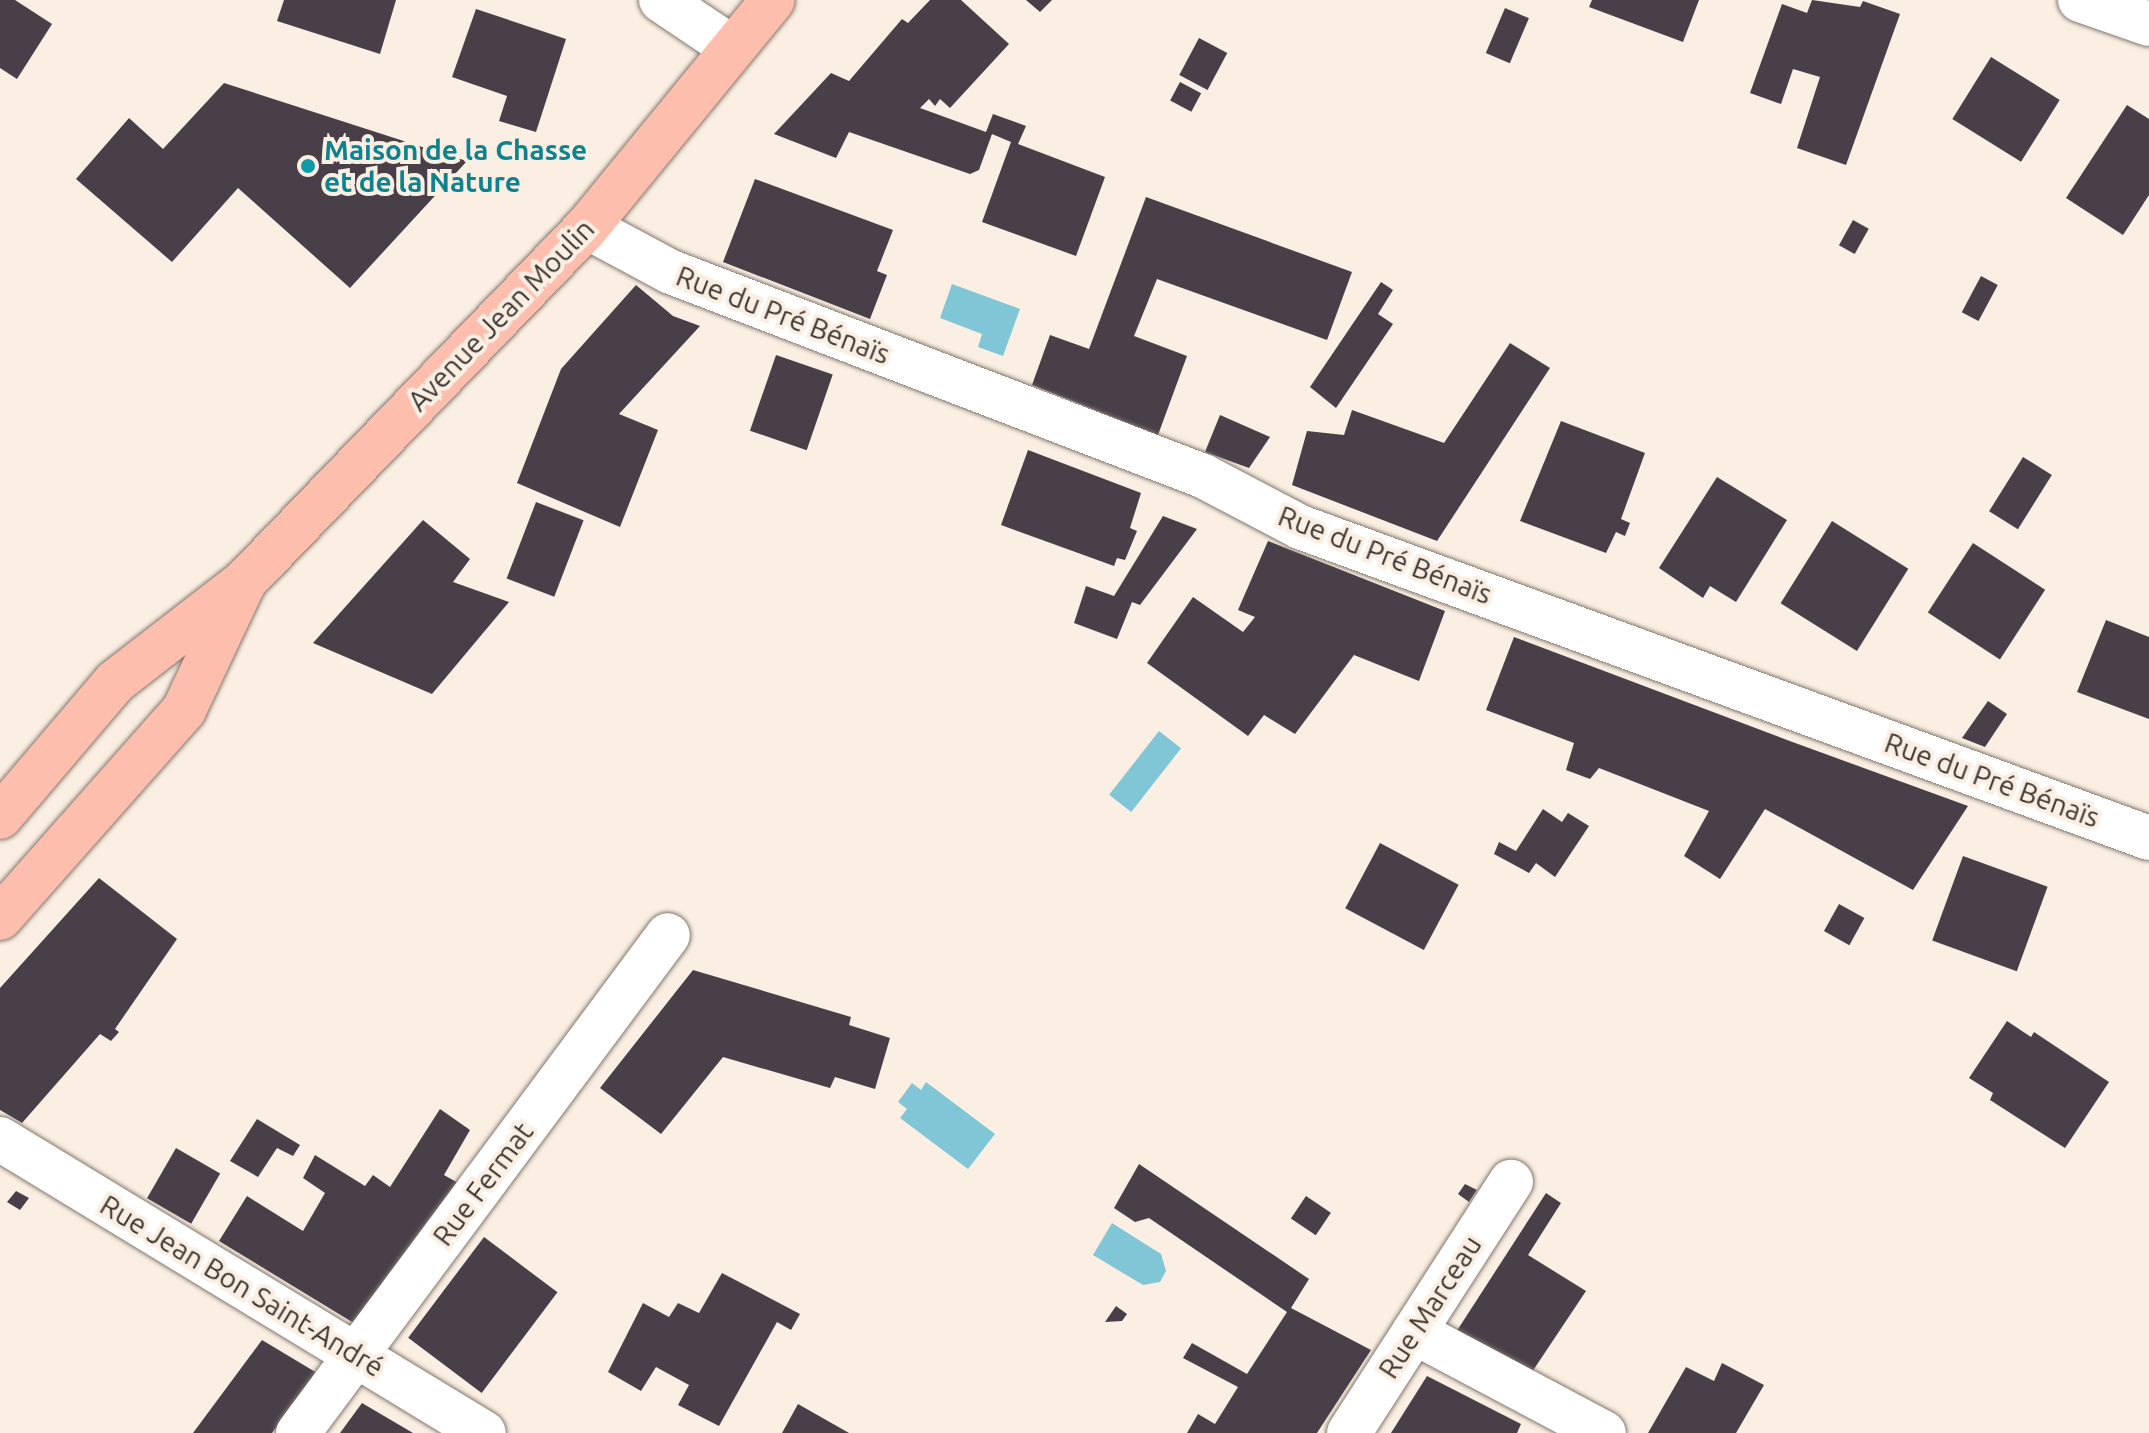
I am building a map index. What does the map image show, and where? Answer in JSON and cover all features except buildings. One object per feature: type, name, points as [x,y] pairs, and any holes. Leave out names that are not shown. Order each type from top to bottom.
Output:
[{"type":"main road","name":"Avenue Jean Moulin","points":[[245,581],[587,227],[731,47],[773,0]]},
{"type":"main road","points":[[0,817],[45,768],[115,682],[245,581]]},
{"type":"main road","points":[[0,918],[81,822],[184,710],[245,581]]},
{"type":"street","points":[[661,0],[731,47]]},
{"type":"street","points":[[2080,0],[2149,24]]},
{"type":"street","name":"Rue du Pré Bénaïs","points":[[587,227],[671,272],[1203,476],[1300,527],[2149,838]]},
{"type":"street","name":"Rue Fermat","points":[[298,1433],[668,935]]},
{"type":"street","name":"Rue Jean Bon Saint-André","points":[[0,1139],[484,1433]]},
{"type":"street","name":"Rue Marceau","points":[[1349,1433],[1511,1182]]},
{"type":"street","points":[[1414,1332],[1604,1433]]},
{"type":"water","points":[[952,284],[1020,309],[1003,356],[978,347],[982,334],[940,318]]},
{"type":"water","points":[[1159,731],[1181,748],[1131,812],[1109,795]]},
{"type":"water","points":[[926,1082],[995,1134],[968,1169],[900,1118],[907,1109],[898,1102],[912,1083],[921,1090]]},
{"type":"water","points":[[1112,1223],[1161,1254],[1166,1271],[1160,1282],[1143,1285],[1093,1255]]},
{"type":"place","name":"Maison de la Chasse et de la Nature","points":[[308,166]]}]
